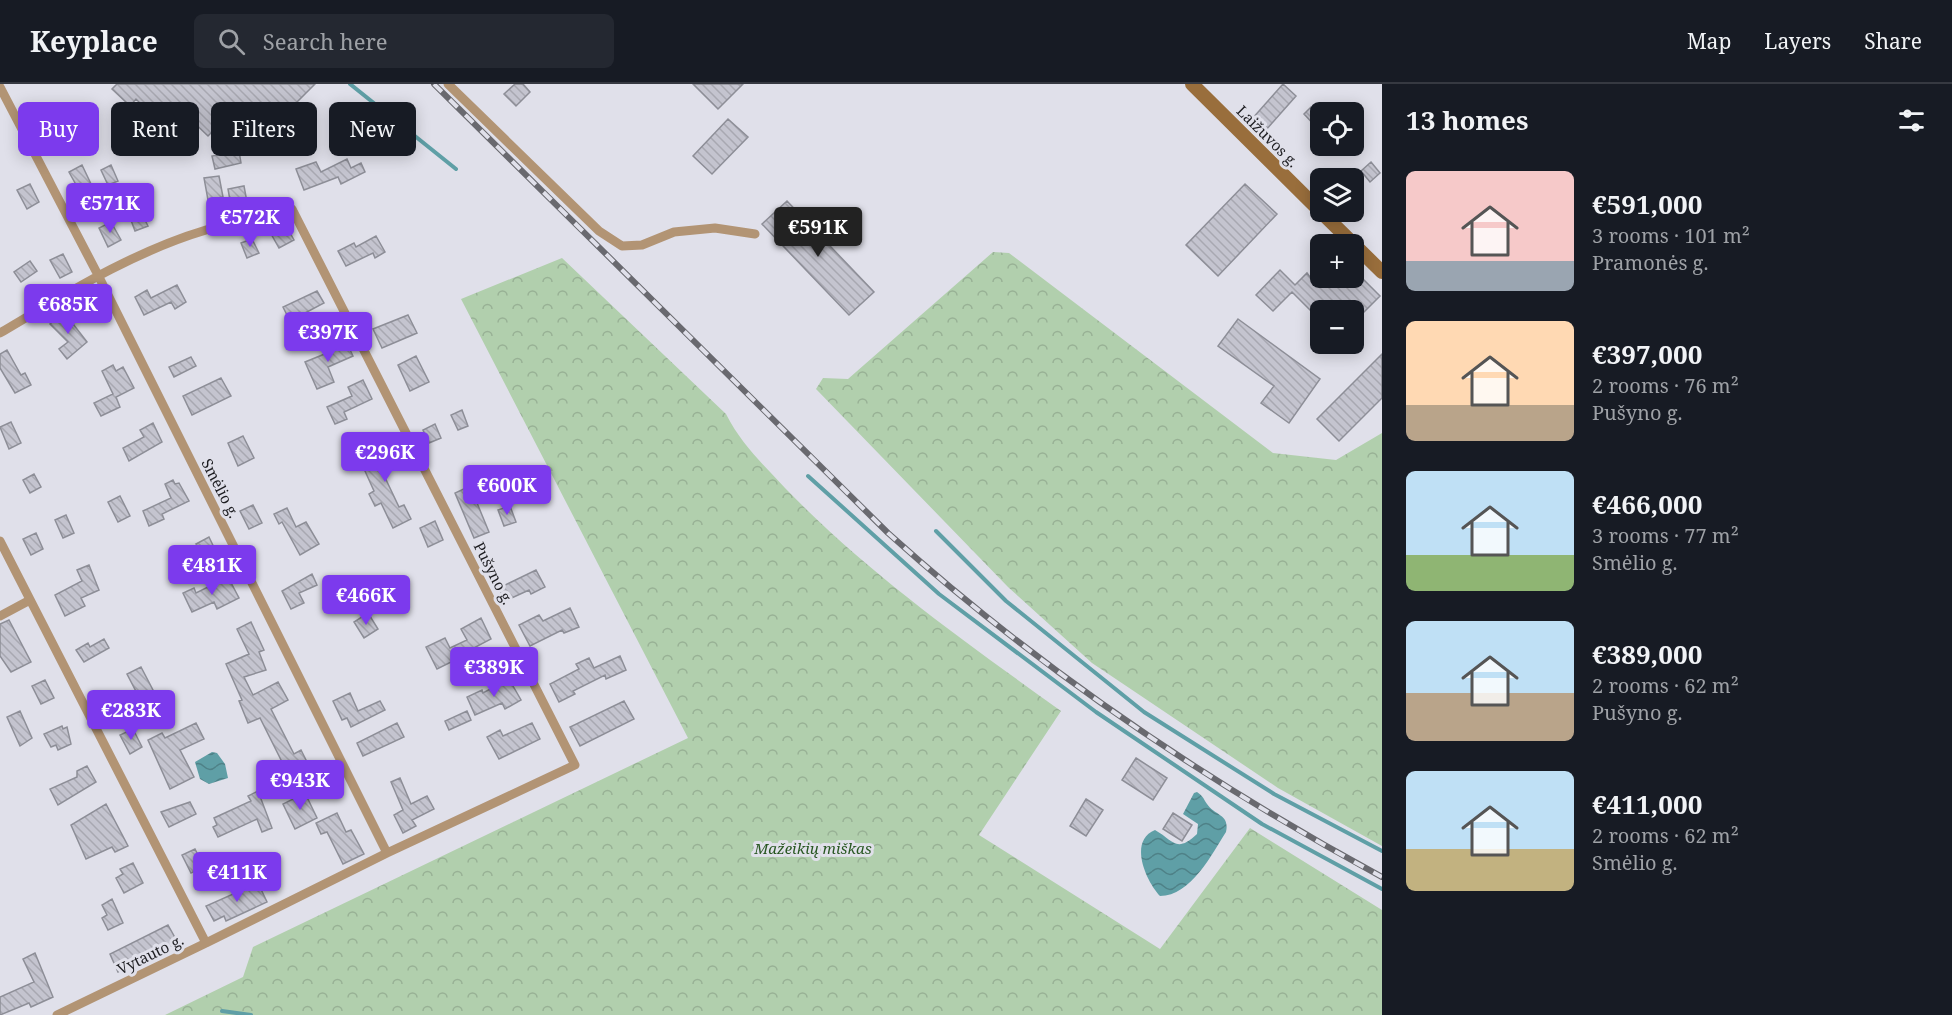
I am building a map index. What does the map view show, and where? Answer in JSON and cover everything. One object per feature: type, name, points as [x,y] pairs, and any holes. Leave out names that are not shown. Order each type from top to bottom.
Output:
[{"type":"main road","name":"Laižuvos g.","points":[[1192,84],[1310,201]]},
{"type":"main road","name":"Laižuvos g.","points":[[1331,222],[1382,272]]},
{"type":"street","points":[[448,84],[599,231],[622,246],[642,245],[674,232],[705,229],[755,234]]},
{"type":"street","name":"Smėlio g.","points":[[0,87],[98,275],[387,853]]},
{"type":"street","name":"Pušyno g.","points":[[98,275],[206,229],[292,209],[575,765],[387,853]]},
{"type":"street","points":[[0,333],[98,275]]},
{"type":"street","name":"Vytauto g.","points":[[0,541],[206,943],[57,1015]]},
{"type":"street","points":[[0,616],[30,600]]},
{"type":"street","points":[[206,943],[387,853]]},
{"type":"green space","points":[[993,252],[1009,253],[1273,453],[1336,460],[1382,433],[1382,846],[1278,788],[1092,663],[1008,587],[816,389],[823,378],[848,379]]},
{"type":"green space","name":"Mažeikių miškas","points":[[562,258],[726,414],[745,444],[760,461],[816,519],[849,549],[918,606],[1061,711],[979,835],[1160,949],[1250,828],[1382,910],[1382,1015],[165,1015],[243,977],[253,947],[688,738],[461,299]]},
{"type":"water","points":[[212,752],[217,753],[225,764],[228,778],[209,784],[200,779],[195,762]]},
{"type":"water","points":[[1197,792],[1210,808],[1224,818],[1227,826],[1226,832],[1191,882],[1171,894],[1160,896],[1145,871],[1142,862],[1142,843],[1147,835],[1155,830],[1179,844],[1190,840],[1197,834],[1198,824],[1183,814],[1194,793]]},
{"type":"building","points":[[117,84],[315,84],[297,102],[211,102],[211,133],[208,136],[199,127],[199,102],[139,102],[136,99],[133,102],[126,102],[112,89]]},
{"type":"building","points":[[515,84],[523,84],[530,92],[516,106],[504,94]]},
{"type":"building","points":[[693,84],[743,84],[718,109]]},
{"type":"building","points":[[1283,84],[1296,96],[1265,131],[1252,119]]},
{"type":"building","points":[[1310,108],[1310,120],[1304,114]]},
{"type":"building","points":[[728,119],[748,137],[712,174],[693,156]]},
{"type":"building","points":[[212,156],[240,156],[241,163],[215,169]]},
{"type":"building","points":[[347,159],[351,168],[361,163],[365,172],[341,184],[338,177],[304,190],[296,169],[316,162],[321,172]]},
{"type":"building","points":[[1371,162],[1380,173],[1370,182],[1364,175],[1364,168]]},
{"type":"building","points":[[82,165],[91,184],[79,190],[69,172]]},
{"type":"building","points":[[111,165],[118,181],[108,185],[101,170]]},
{"type":"building","points":[[219,176],[223,197],[208,200],[204,178]]},
{"type":"building","points":[[30,184],[39,202],[27,209],[17,190]]},
{"type":"building","points":[[1245,184],[1277,214],[1218,276],[1186,245]]},
{"type":"building","points":[[244,186],[247,202],[231,206],[228,189]]},
{"type":"building","points":[[134,199],[148,226],[135,231],[125,204]]},
{"type":"building","points":[[787,201],[874,292],[849,315],[762,224]]},
{"type":"building","points":[[111,222],[121,240],[108,247],[99,228]]},
{"type":"building","points":[[285,224],[294,240],[279,248],[270,232]]},
{"type":"building","points":[[376,236],[385,252],[375,258],[373,253],[346,266],[338,251],[354,243],[356,247]]},
{"type":"building","points":[[252,239],[259,253],[247,258],[241,243]]},
{"type":"building","points":[[63,254],[72,272],[60,278],[50,260]]},
{"type":"building","points":[[30,261],[37,271],[21,282],[14,272]]},
{"type":"building","points":[[1280,270],[1295,285],[1307,273],[1310,277],[1310,288],[1364,288],[1364,280],[1380,296],[1364,312],[1364,300],[1310,300],[1310,310],[1292,292],[1273,311],[1256,295]]},
{"type":"building","points":[[177,285],[186,302],[175,309],[171,302],[144,315],[135,297],[147,290],[151,298]]},
{"type":"building","points":[[317,291],[324,303],[290,321],[283,307]]},
{"type":"building","points":[[63,311],[87,342],[67,359],[59,349],[68,342],[50,324]]},
{"type":"building","points":[[408,315],[417,333],[382,348],[373,329]]},
{"type":"building","points":[[1238,319],[1320,379],[1289,423],[1261,403],[1274,386],[1218,346]]},
{"type":"building","points":[[344,337],[353,356],[328,367],[334,382],[317,389],[305,362],[332,351],[329,344]]},
{"type":"building","points":[[7,350],[21,375],[25,373],[31,385],[15,393],[0,368],[0,354]]},
{"type":"building","points":[[1382,354],[1382,398],[1339,441],[1317,419]]},
{"type":"building","points":[[416,356],[429,382],[410,391],[398,365]]},
{"type":"building","points":[[191,357],[196,366],[174,377],[169,367]]},
{"type":"building","points":[[113,365],[116,371],[123,367],[134,388],[116,397],[120,407],[101,416],[94,403],[113,394],[102,371]]},
{"type":"building","points":[[221,378],[231,396],[192,415],[183,396]]},
{"type":"building","points":[[363,380],[372,399],[344,412],[347,419],[335,424],[327,407],[352,396],[348,387]]},
{"type":"building","points":[[462,410],[468,426],[458,430],[451,415]]},
{"type":"building","points":[[11,422],[21,443],[9,449],[0,427]]},
{"type":"building","points":[[153,423],[162,442],[129,461],[123,448],[144,437],[140,430]]},
{"type":"building","points":[[435,424],[441,438],[429,443],[423,430]]},
{"type":"building","points":[[243,436],[254,458],[238,466],[228,443]]},
{"type":"building","points":[[394,440],[403,459],[381,469],[399,507],[404,505],[411,519],[393,528],[381,503],[375,506],[369,494],[374,491],[360,460],[381,451],[379,447]]},
{"type":"building","points":[[34,474],[41,487],[30,493],[23,480]]},
{"type":"building","points":[[173,480],[175,484],[179,483],[189,501],[162,514],[164,519],[149,526],[143,511],[171,498],[165,484]]},
{"type":"building","points":[[470,486],[489,532],[474,538],[455,493]]},
{"type":"building","points":[[120,496],[130,516],[118,522],[108,502]]},
{"type":"building","points":[[253,505],[262,523],[249,529],[240,511]]},
{"type":"building","points":[[510,506],[516,522],[504,526],[498,510]]},
{"type":"building","points":[[287,508],[296,527],[306,522],[319,544],[300,555],[282,522],[279,524],[274,514]]},
{"type":"building","points":[[66,515],[74,533],[63,538],[55,520]]},
{"type":"building","points":[[435,521],[443,540],[428,547],[420,528]]},
{"type":"building","points":[[36,533],[43,549],[31,555],[23,539]]},
{"type":"building","points":[[209,537],[218,556],[185,573],[177,556],[198,546],[196,544]]},
{"type":"building","points":[[89,565],[99,590],[81,598],[85,606],[65,616],[55,595],[82,581],[77,570]]},
{"type":"building","points":[[536,570],[545,587],[531,594],[529,590],[505,601],[499,588]]},
{"type":"building","points":[[312,574],[317,585],[299,593],[304,603],[291,609],[282,591]]},
{"type":"building","points":[[228,577],[239,598],[217,609],[214,602],[192,612],[183,593],[194,588],[196,593]]},
{"type":"building","points":[[570,608],[579,627],[564,633],[562,630],[530,646],[519,625],[539,615],[543,621]]},
{"type":"building","points":[[368,613],[378,629],[364,638],[354,622]]},
{"type":"building","points":[[481,618],[491,639],[464,653],[467,660],[457,665],[455,660],[437,669],[426,647],[445,638],[450,648],[467,640],[461,629]]},
{"type":"building","points":[[9,620],[31,662],[11,672],[0,656],[0,624]]},
{"type":"building","points":[[251,622],[264,650],[259,652],[266,670],[244,677],[253,695],[278,682],[288,700],[271,709],[294,754],[301,750],[307,762],[279,776],[273,764],[281,760],[260,718],[248,723],[239,701],[242,700],[226,664],[249,654],[237,629]]},
{"type":"building","points":[[104,639],[109,648],[84,662],[76,650],[88,643],[90,647]]},
{"type":"building","points":[[620,656],[626,670],[606,679],[605,675],[573,691],[575,694],[559,702],[550,684],[579,669],[576,664],[589,658],[594,668]]},
{"type":"building","points":[[141,667],[154,692],[140,699],[127,674]]},
{"type":"building","points":[[509,679],[521,700],[505,709],[502,703],[475,715],[467,697],[482,690],[483,693]]},
{"type":"building","points":[[45,680],[54,698],[41,704],[32,686]]},
{"type":"building","points":[[115,691],[124,709],[111,715],[102,697]]},
{"type":"building","points":[[350,693],[358,711],[380,701],[385,710],[351,727],[347,718],[342,720],[333,701]]},
{"type":"building","points":[[624,701],[634,719],[580,746],[570,727]]},
{"type":"building","points":[[20,711],[32,738],[20,746],[7,717]]},
{"type":"building","points":[[467,711],[471,720],[449,730],[445,721]]},
{"type":"building","points":[[196,723],[204,739],[180,750],[194,777],[170,789],[148,740],[162,733],[165,738]]},
{"type":"building","points":[[397,723],[404,737],[363,756],[357,743]]},
{"type":"building","points":[[532,723],[540,739],[499,759],[487,737],[500,730],[503,736]]},
{"type":"building","points":[[62,726],[63,729],[67,727],[71,744],[58,750],[56,745],[51,747],[44,734]]},
{"type":"building","points":[[133,729],[142,747],[130,754],[120,735]]},
{"type":"building","points":[[1136,758],[1167,778],[1153,800],[1122,780]]},
{"type":"building","points":[[317,765],[331,788],[312,798],[303,772]]},
{"type":"building","points":[[87,766],[96,782],[58,805],[50,789],[77,777],[77,771]]},
{"type":"building","points":[[400,778],[411,804],[427,796],[434,809],[412,820],[416,826],[403,833],[394,815],[403,810],[391,782]]},
{"type":"building","points":[[258,791],[272,828],[262,832],[257,819],[218,837],[213,827],[217,825],[214,818],[251,801],[248,796]]},
{"type":"building","points":[[305,793],[317,818],[295,829],[283,804]]},
{"type":"building","points":[[1086,799],[1103,810],[1086,836],[1070,826]]},
{"type":"building","points":[[190,802],[196,814],[169,827],[161,812]]},
{"type":"building","points":[[106,804],[128,846],[115,852],[112,847],[86,859],[71,825]]},
{"type":"building","points":[[337,813],[346,832],[351,830],[364,854],[343,864],[327,832],[321,834],[316,823]]},
{"type":"building","points":[[1173,813],[1192,825],[1182,841],[1163,829]]},
{"type":"building","points":[[195,849],[204,867],[191,873],[182,855]]},
{"type":"building","points":[[133,863],[143,883],[124,893],[116,878],[123,874],[120,869]]},
{"type":"building","points":[[258,883],[267,902],[226,921],[224,916],[214,921],[206,906]]},
{"type":"building","points":[[112,899],[123,923],[108,930],[102,918],[107,915],[102,905]]},
{"type":"building","points":[[168,925],[178,943],[118,972],[110,954]]},
{"type":"building","points":[[35,953],[53,997],[31,1007],[29,1003],[0,1015],[0,997],[34,982],[23,959]]},
{"type":"waterway","points":[[350,84],[456,169]]},
{"type":"waterway","points":[[808,476],[939,594],[1096,712],[1262,824],[1382,889]]},
{"type":"waterway","points":[[936,531],[1006,601],[1144,712],[1274,794],[1382,851]]},
{"type":"waterway","points":[[222,1011],[251,1015]]},
{"type":"railway","points":[[434,84],[888,533],[945,583],[1064,676],[1187,762],[1251,802],[1382,877]]}]
